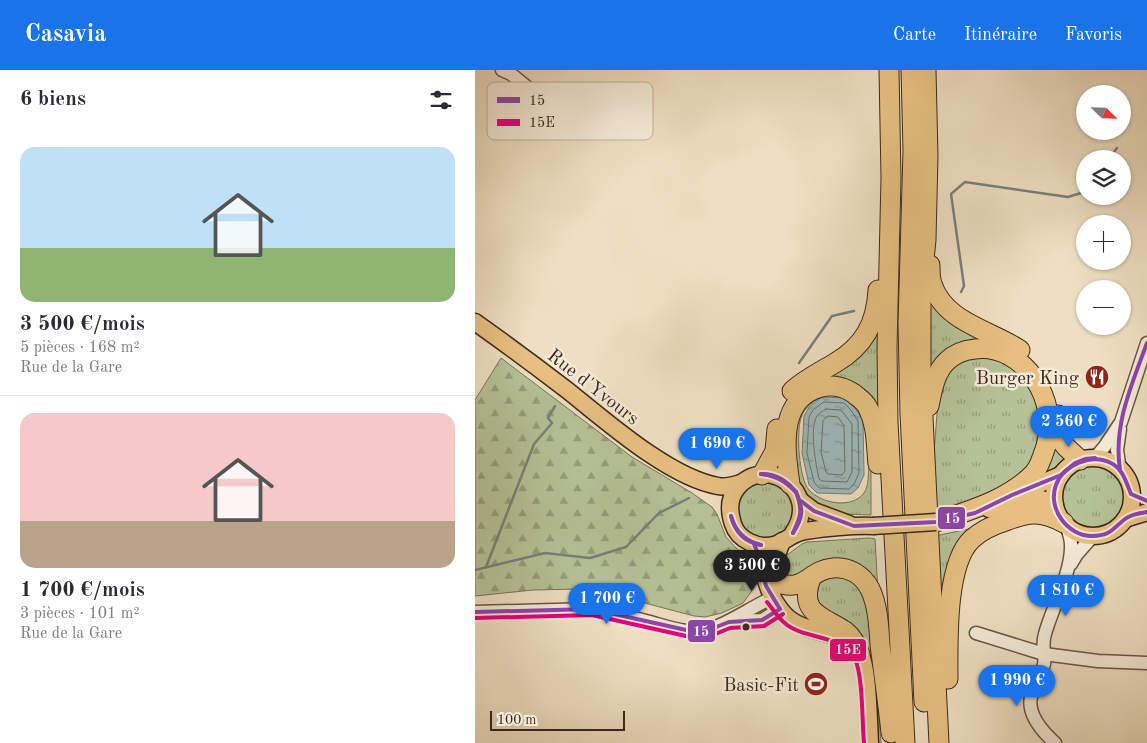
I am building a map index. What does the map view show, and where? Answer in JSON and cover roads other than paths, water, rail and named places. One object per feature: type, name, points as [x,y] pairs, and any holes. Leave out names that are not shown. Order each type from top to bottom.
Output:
[{"type":"highway","points":[[889,70],[891,118],[887,349],[896,740]]},
{"type":"highway","points":[[911,70],[913,151],[908,324],[909,404],[926,743]]},
{"type":"highway","points":[[926,70],[927,240],[932,283],[937,296],[960,318],[1010,343],[1038,366],[1051,389],[1057,405],[1060,439],[1066,447],[1088,459]]},
{"type":"highway","points":[[763,475],[775,451],[778,419],[784,400],[797,386],[848,354],[864,338],[870,328],[878,295],[882,249],[890,231]]},
{"type":"highway","points":[[927,240],[921,289],[921,377],[925,424],[939,743]]},
{"type":"highway","points":[[925,424],[933,387],[938,374],[946,362],[955,354],[970,349],[984,348],[1001,352],[1017,359],[1040,387],[1047,405],[1049,424],[1047,442],[1043,458],[1035,472],[1009,492],[977,508],[936,522]]},
{"type":"highway","points":[[790,484],[787,430],[795,405],[802,396],[822,387],[845,388],[854,393],[868,406],[875,425],[896,740]]},
{"type":"highway","points":[[947,743],[951,594],[955,569],[964,549],[981,531],[1021,516],[1042,514],[1050,516],[1065,525]]},
{"type":"highway","points":[[773,591],[798,585],[824,569],[842,568],[857,575],[870,589],[879,629],[896,740]]},
{"type":"highway","points":[[811,578],[808,600],[812,609],[817,616],[846,632],[855,641],[860,654]]},
{"type":"main road","name":"Rue d'Yvours","points":[[475,322],[525,357],[639,445],[692,478]]},
{"type":"main road","points":[[1088,459],[1109,462],[1121,470],[1130,485],[1131,494],[1129,511],[1125,519],[1115,530],[1093,536],[1077,533],[1065,525],[1057,514],[1054,492],[1061,476],[1069,466],[1088,459]]},
{"type":"main road","points":[[854,526],[814,512],[801,501],[797,492],[790,484],[773,475],[748,478],[741,483],[731,499],[730,508],[734,528],[739,534],[754,544],[774,545],[787,537],[854,526],[936,522],[1032,497],[1037,497],[1055,505]]},
{"type":"main road","points":[[975,513],[1012,495],[1061,476]]},
{"type":"main road","points":[[692,478],[721,487],[741,483]]},
{"type":"main road","points":[[692,478],[730,508]]},
{"type":"main road","points":[[1131,494],[1147,501]]},
{"type":"main road","points":[[773,591],[777,554],[800,518],[801,501]]},
{"type":"main road","points":[[1125,519],[1147,512]]},
{"type":"main road","points":[[754,544],[773,591],[788,618],[797,624],[847,640],[860,654],[865,670],[871,743]]},
{"type":"street","points":[[502,70],[521,82]]},
{"type":"street","points":[[1121,470],[1117,450],[1121,422],[1147,343]]},
{"type":"street","points":[[1088,459],[1105,446],[1121,422]]},
{"type":"street","points":[[1065,525],[1071,544],[1065,578]]},
{"type":"street","points":[[1055,743],[1042,729],[1034,716],[1031,698],[1045,663],[1042,646],[1045,634],[1065,578],[1077,554],[1093,536]]},
{"type":"street","points":[[475,612],[592,609],[695,632],[711,629],[729,622],[759,604],[773,591]]},
{"type":"street","points":[[976,633],[1044,654],[1098,661],[1147,663]]},
{"type":"water","points":[[822,397],[845,398],[853,405],[863,420],[864,475],[858,488],[851,494],[817,493],[809,485],[802,453],[804,416],[809,407]]},
{"type":"waterway","points":[[961,292],[964,286],[951,194],[965,182],[1068,197],[1076,195]]},
{"type":"waterway","points":[[799,363],[832,316],[854,311]]},
{"type":"waterway","points":[[486,567],[534,444],[552,423],[548,418],[555,406]]},
{"type":"waterway","points":[[475,570],[545,553],[590,558],[626,547],[659,513],[689,498]]},
{"type":"place","name":"Burger King","points":[[1097,377]]},
{"type":"place","name":"Basic-Fit","points":[[816,684]]}]
